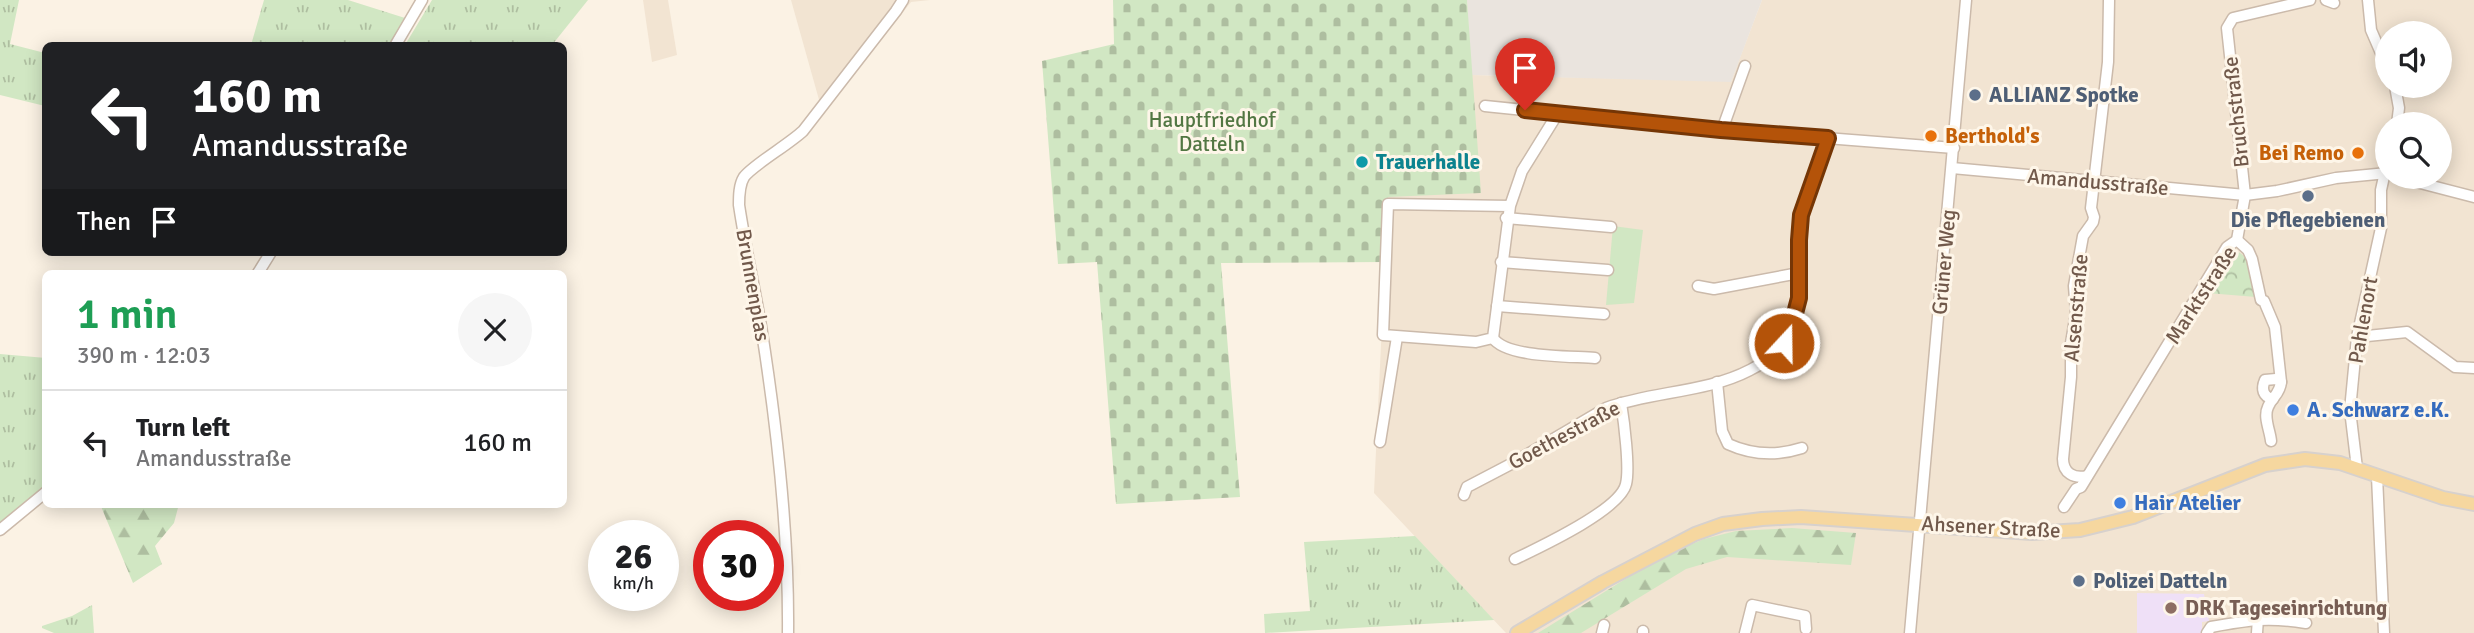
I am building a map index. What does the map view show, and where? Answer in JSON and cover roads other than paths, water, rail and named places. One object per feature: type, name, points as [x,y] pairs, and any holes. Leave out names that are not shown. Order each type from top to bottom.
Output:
[{"type":"main road","name":"Ahsener Straße","points":[[1517,633],[1670,546],[1723,524],[1801,517],[2032,533],[2080,530],[2133,517],[2276,461],[2320,459],[2357,468],[2443,498],[2474,504]]},
{"type":"street","points":[[397,42],[422,0]]},
{"type":"street","name":"Brunnenplas","points":[[788,633],[787,542],[777,440],[739,193],[746,174],[790,143],[809,124],[903,0]]},
{"type":"street","name":"Grüner Weg","points":[[1910,633],[1966,0]]},
{"type":"street","name":"Alsenstraße","points":[[2087,476],[2081,477],[2068,472],[2064,469],[2063,459],[2071,377],[2071,343],[2076,313],[2074,286],[2082,236],[2094,217],[2091,208],[2108,62],[2109,0]]},
{"type":"street","name":"Bruchstraße","points":[[2245,195],[2227,28],[2233,18],[2310,0]]},
{"type":"street","points":[[2368,0],[2371,30],[2375,39]]},
{"type":"street","points":[[1721,130],[1745,66]]},
{"type":"street","points":[[1485,106],[1721,130],[1954,148]]},
{"type":"street","points":[[1558,113],[1522,171],[1506,218],[1493,338],[1497,344],[1513,351],[1595,358]]},
{"type":"street","name":"Goethestraße","points":[[1464,495],[1467,487],[1606,408],[1717,382],[1750,370],[1775,354],[1784,343],[1799,298],[1801,215],[1828,138]]},
{"type":"street","name":"Amandusstraße","points":[[1952,168],[2245,195]]},
{"type":"street","points":[[2245,195],[2375,171]]},
{"type":"street","name":"Pahlenort","points":[[2357,468],[2350,410],[2357,337],[2381,228],[2381,189]]},
{"type":"street","points":[[2443,189],[2474,197]]},
{"type":"street","name":"Marktstraße","points":[[2064,507],[2087,476],[2227,247],[2237,240],[2245,195]]},
{"type":"street","points":[[1493,338],[1476,342],[1383,335],[1388,204],[1510,205]]},
{"type":"street","points":[[1506,218],[1611,227]]},
{"type":"street","points":[[2237,240],[2248,250],[2261,300],[2264,301],[2274,327],[2281,382],[2280,390],[2267,407],[2266,419],[2271,440]]},
{"type":"street","points":[[1501,262],[1608,270]]},
{"type":"street","points":[[1698,286],[1714,289],[1799,273]]},
{"type":"street","points":[[1497,306],[1604,314]]},
{"type":"street","points":[[2357,337],[2407,332],[2455,367],[2474,368]]},
{"type":"street","points":[[1380,442],[1397,337]]},
{"type":"street","points":[[2273,399],[2267,398],[2263,385],[2265,380],[2281,382]]},
{"type":"street","points":[[1717,382],[1722,431],[1728,444],[1745,452],[1783,454],[1802,447]]},
{"type":"street","points":[[1515,559],[1605,509],[1622,495],[1626,482],[1621,403]]},
{"type":"street","points":[[2377,476],[2384,633]]},
{"type":"street","points":[[0,530],[42,495]]},
{"type":"street","points":[[1745,633],[1752,605],[1805,616],[1807,629]]},
{"type":"street","points":[[2207,633],[2211,627],[2258,618],[2306,623]]},
{"type":"street","points":[[2257,633],[2258,618]]},
{"type":"place","name":"ALLIANZ Spotke","points":[[1975,95]]},
{"type":"place","name":"Berthold's","points":[[1931,136]]},
{"type":"place","name":"Bei Remo","points":[[2358,153]]},
{"type":"place","name":"Trauerhalle","points":[[1362,162]]},
{"type":"place","name":"Die Pflegebienen","points":[[2308,196]]},
{"type":"place","name":"A. Schwarz e.K.","points":[[2293,410]]},
{"type":"place","name":"Hair Atelier","points":[[2120,503]]},
{"type":"place","name":"Polizei Datteln","points":[[2079,581]]},
{"type":"place","name":"DRK Tageseinrichtung","points":[[2171,608]]},
{"type":"park label","name":"Hauptfriedhof Datteln","points":[[1212,132]]}]
